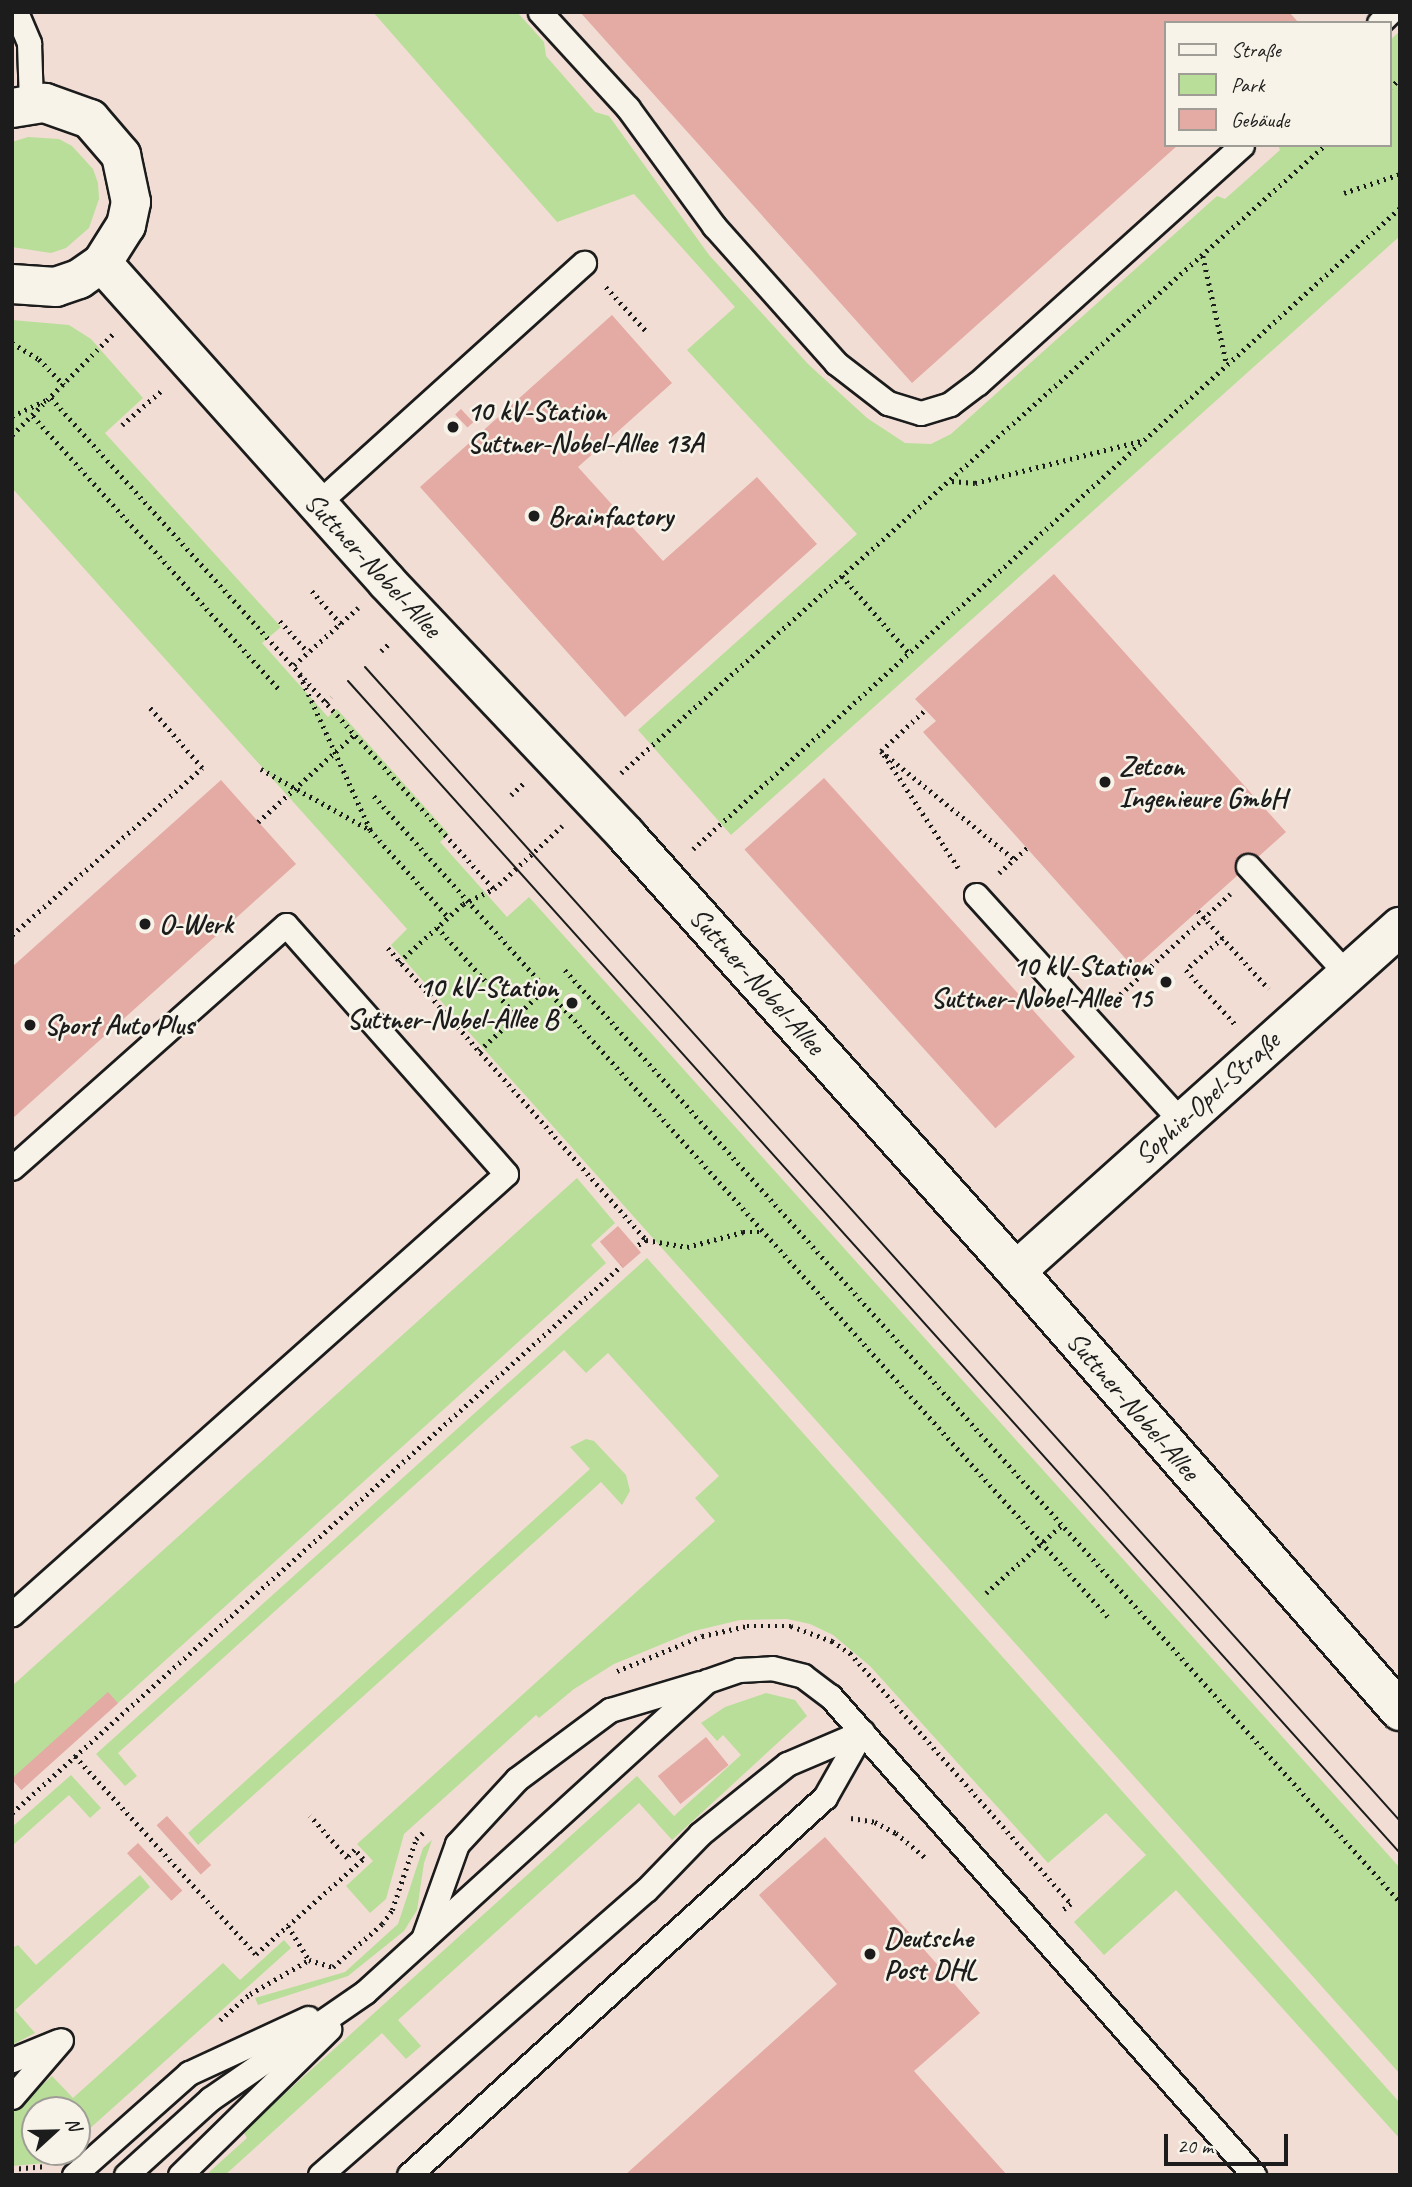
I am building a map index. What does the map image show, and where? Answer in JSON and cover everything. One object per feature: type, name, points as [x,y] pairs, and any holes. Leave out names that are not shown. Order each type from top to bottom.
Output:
[{"type":"street","points":[[12,284],[56,287],[102,263],[126,225],[131,202],[121,155],[90,119],[68,108],[22,105]]},
{"type":"street","name":"Suttner-Nobel-Allee","points":[[102,263],[387,582],[663,876],[1016,1271],[1400,1711]]},
{"type":"street","name":"Sophie-Opel-Straße","points":[[1016,1271],[1400,926]]},
{"type":"lane","points":[[16,12],[29,43],[22,105]]},
{"type":"lane","points":[[540,12],[628,108],[714,226],[836,363],[888,403],[921,413],[950,404],[978,383],[1240,147]]},
{"type":"lane","points":[[317,504],[413,429],[481,368],[584,263]]},
{"type":"lane","points":[[1251,869],[1347,974]]},
{"type":"lane","points":[[976,895],[1181,1121]]},
{"type":"lane","points":[[12,1168],[286,925],[506,1174],[12,1614]]},
{"type":"lane","points":[[423,1942],[457,1844],[517,1779],[610,1710],[739,1670],[772,1668],[803,1676],[830,1696],[1254,2175]]},
{"type":"lane","points":[[180,2175],[365,1992],[707,1681]]},
{"type":"lane","points":[[320,2175],[646,1890],[700,1834],[787,1764],[862,1732]]},
{"type":"lane","points":[[409,2175],[824,1797],[862,1732]]},
{"type":"lane","points":[[74,2175],[190,2073],[365,1992]]},
{"type":"lane","points":[[126,2175],[210,2099],[365,1992]]},
{"type":"lane","points":[[12,2060],[61,2040],[12,2097]]},
{"type":"path","points":[[399,962],[448,917],[468,902],[494,889],[1323,147]]},
{"type":"path","points":[[1344,192],[1400,174]]},
{"type":"path","points":[[663,876],[1400,208]]},
{"type":"path","points":[[1202,255],[1227,365]]},
{"type":"path","points":[[584,263],[646,331]]},
{"type":"path","points":[[12,435],[139,307]]},
{"type":"path","points":[[12,343],[39,359],[64,385]]},
{"type":"path","points":[[122,425],[191,364]]},
{"type":"path","points":[[12,416],[51,398]]},
{"type":"path","points":[[51,398],[494,889]]},
{"type":"path","points":[[33,416],[281,691]]},
{"type":"path","points":[[951,481],[975,483],[1144,440]]},
{"type":"path","points":[[842,576],[909,653]]},
{"type":"path","points":[[294,665],[387,582]]},
{"type":"path","points":[[312,591],[341,624]]},
{"type":"path","points":[[280,621],[308,652]]},
{"type":"path","points":[[294,665],[336,750],[370,830],[448,917]]},
{"type":"path","points":[[326,702],[331,696]]},
{"type":"path","points":[[12,935],[202,768],[149,707]]},
{"type":"path","points":[[881,751],[925,710]]},
{"type":"path","points":[[258,822],[355,734]]},
{"type":"path","points":[[881,751],[1014,859]]},
{"type":"path","points":[[881,751],[976,895]]},
{"type":"path","points":[[261,769],[370,830]]},
{"type":"path","points":[[374,796],[1108,1617]]},
{"type":"path","points":[[455,846],[460,841]]},
{"type":"path","points":[[1004,869],[1027,848]]},
{"type":"path","points":[[1091,1020],[1204,918],[1251,869]]},
{"type":"path","points":[[1198,911],[1295,1018]]},
{"type":"path","points":[[437,927],[516,1015]]},
{"type":"path","points":[[1223,938],[1186,970],[1259,1051]]},
{"type":"path","points":[[388,948],[646,1240],[687,1247],[743,1232],[764,1232]]},
{"type":"path","points":[[565,970],[1400,1902]]},
{"type":"path","points":[[479,1051],[545,989]]},
{"type":"path","points":[[636,1247],[646,1240]]},
{"type":"path","points":[[12,1813],[621,1266]]},
{"type":"path","points":[[986,1593],[1063,1524]]},
{"type":"path","points":[[610,1676],[663,1649],[747,1626],[791,1626],[832,1641],[849,1653],[1071,1903],[1039,1932]]},
{"type":"path","points":[[75,1756],[256,1954],[363,1859],[355,1850],[347,1858],[310,1816]]},
{"type":"path","points":[[333,1967],[392,1910],[416,1839],[436,1821]]},
{"type":"path","points":[[840,1822],[875,1822],[930,1861]]},
{"type":"path","points":[[288,1926],[309,1960]]},
{"type":"shaded area","points":[[12,12],[1400,12],[1400,2175],[12,2175]]},
{"type":"green space","points":[[373,12],[517,12],[544,42],[546,56],[595,112],[609,116],[709,255],[808,364],[867,418],[905,443],[931,444],[951,434],[1217,196],[1225,199],[1280,150],[1279,147],[1391,147],[1391,39],[1400,31],[1400,236],[731,835],[638,730],[857,534],[687,350],[735,307],[634,194],[557,222]]},
{"type":"green space","points":[[28,137],[59,139],[72,146],[93,169],[98,183],[99,199],[89,228],[66,248],[51,253],[12,247],[12,142]]},
{"type":"green space","points":[[12,320],[69,325],[91,339],[143,398],[105,433],[281,627],[262,643],[328,717],[337,709],[449,834],[440,842],[507,917],[529,897],[1400,1868],[1400,2074],[391,945],[407,929],[12,488]]},
{"type":"green space","points":[[577,1178],[615,1223],[591,1245],[606,1263],[118,1703],[12,1779],[12,1686]]},
{"type":"green space","points":[[647,1258],[1400,2103],[1400,2139],[1176,1890],[1104,1955],[1074,1922],[1146,1855],[1106,1813],[1048,1863],[870,1666],[833,1635],[810,1624],[787,1619],[740,1620],[694,1631],[614,1664],[574,1689],[539,1718],[536,1715],[404,1834],[386,1899],[370,1913],[346,1886],[373,1861],[357,1844],[715,1521],[695,1498],[719,1476],[608,1353],[586,1373],[564,1350],[118,1753],[137,1776],[125,1786],[96,1754]]},
{"type":"green space","points":[[586,1439],[594,1441],[626,1475],[630,1491],[622,1505],[601,1482],[198,1845],[188,1833],[590,1469],[570,1447]]},
{"type":"green space","points":[[766,1693],[795,1700],[807,1716],[672,1840],[639,1803],[398,2020],[421,2046],[406,2059],[382,2033],[225,2175],[206,2175],[247,2138],[244,2133],[261,2115],[637,1776],[674,1816],[741,1755],[723,1735],[717,1741],[701,1723],[725,1707]]},
{"type":"green space","points":[[71,1775],[101,1808],[90,1818],[69,1795],[12,1846],[12,1827]]},
{"type":"green space","points":[[432,1840],[424,1863],[417,1910],[404,1931],[348,1976],[258,2005],[255,1998],[345,1972],[398,1924],[423,1848]]},
{"type":"green space","points":[[140,1875],[150,1887],[15,2010],[35,2033],[12,2045],[12,1948],[18,1945],[36,1965]]},
{"type":"green space","points":[[284,1940],[291,1948],[91,2127],[91,2096],[75,2096],[223,1963],[240,1980]]},
{"type":"green space","points":[[52,2076],[71,2096],[30,2096]]},
{"type":"green space","points":[[21,2104],[21,2165],[12,2166],[12,2112]]},
{"type":"building","points":[[580,12],[1289,12],[1297,21],[1164,21],[1164,147],[1176,147],[912,383]]},
{"type":"building","name":"Brainfactory","points":[[612,315],[672,383],[578,467],[663,561],[757,477],[817,544],[625,717],[420,487]]},
{"type":"building","points":[[461,409],[473,422],[467,428],[455,414]]},
{"type":"building","name":"10 kV-Station Suttner-Nobel-Allee 13A","points":[[450,418],[462,430],[456,436],[444,424]]},
{"type":"building","name":"Zetcon Ingenieure GmbH","points":[[1054,574],[1286,832],[1134,968],[923,732],[936,721],[915,699]]},
{"type":"building","points":[[824,778],[1075,1057],[995,1128],[744,850]]},
{"type":"building","name":"O-Werk","points":[[221,780],[296,864],[12,1119],[12,967]]},
{"type":"building","name":"10 kV-Station Suttner-Nobel-Allee 15","points":[[1170,973],[1176,979],[1163,991],[1157,986]]},
{"type":"building","name":"10 kV-Station Suttner-Nobel-Allee B","points":[[569,993],[581,1006],[575,1012],[562,999]]},
{"type":"building","points":[[618,1226],[641,1252],[623,1268],[600,1242]]},
{"type":"building","points":[[108,1692],[118,1703],[21,1790],[12,1778]]},
{"type":"building","points":[[706,1737],[729,1765],[680,1804],[658,1776]]},
{"type":"building","points":[[167,1816],[211,1865],[201,1874],[157,1825]]},
{"type":"building","points":[[825,1837],[980,2013],[914,2071],[1007,2175],[625,2175],[837,1984],[759,1895]]},
{"type":"building","points":[[138,1843],[182,1891],[171,1901],[127,1853]]},
{"type":"tram line","points":[[365,667],[1400,1821]]},
{"type":"tram line","points":[[348,681],[1400,1853]]},
{"type":"place","name":"10 kV-Station Suttner-Nobel-Allee 13A","points":[[453,427]]},
{"type":"place","name":"Brainfactory","points":[[534,516]]},
{"type":"place","name":"Zetcon Ingenieure GmbH","points":[[1105,782]]},
{"type":"place","name":"O-Werk","points":[[145,924]]},
{"type":"place","name":"10 kV-Station Suttner-Nobel-Allee 15","points":[[1166,982]]},
{"type":"place","name":"10 kV-Station Suttner-Nobel-Allee B","points":[[572,1003]]},
{"type":"place","name":"Sport Auto Plus","points":[[30,1025]]},
{"type":"place","name":"Deutsche Post DHL","points":[[870,1954]]}]
